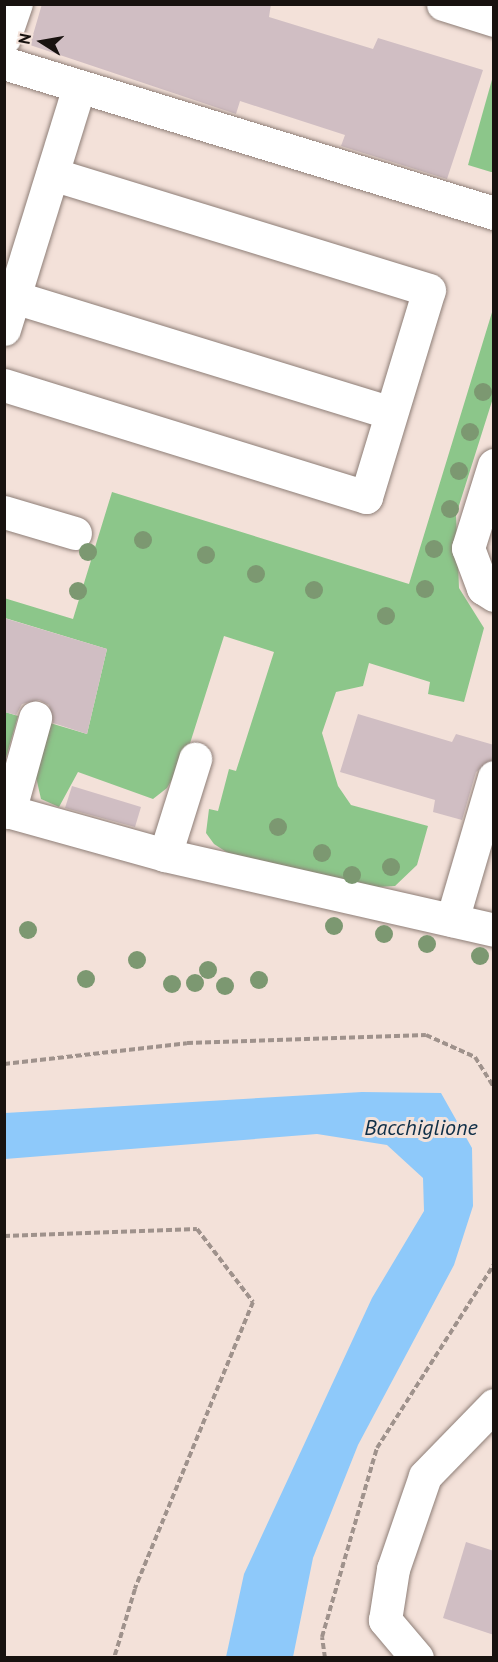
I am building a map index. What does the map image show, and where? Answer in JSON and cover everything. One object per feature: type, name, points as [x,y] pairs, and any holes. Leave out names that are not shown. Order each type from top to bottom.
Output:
[{"type":"lane","points":[[4,38],[16,4]]},
{"type":"lane","points":[[443,4],[494,20]]},
{"type":"lane","points":[[4,63],[494,213]]},
{"type":"lane","points":[[4,329],[79,86]]},
{"type":"lane","points":[[4,386],[366,497],[429,290],[52,174]]},
{"type":"lane","points":[[14,297],[391,413]]},
{"type":"lane","points":[[494,465],[468,548],[483,588],[494,595]]},
{"type":"lane","points":[[4,512],[75,533]]},
{"type":"lane","points":[[35,718],[7,811],[165,855],[494,930]]},
{"type":"lane","points":[[165,855],[195,759]]},
{"type":"lane","points":[[452,920],[494,777]]},
{"type":"lane","points":[[417,1658],[385,1620],[393,1569],[425,1476],[494,1405]]},
{"type":"path","points":[[4,1064],[187,1043],[426,1035],[475,1057],[494,1086]]},
{"type":"path","points":[[4,1236],[197,1229],[254,1302],[140,1578],[114,1658]]},
{"type":"path","points":[[325,1658],[322,1637],[377,1448],[494,1264]]},
{"type":"green space","points":[[493,76],[494,172],[491,172],[468,165]]},
{"type":"green space","points":[[493,309],[493,398],[456,515],[459,588],[484,628],[464,702],[428,694],[430,682],[369,663],[363,686],[336,692],[322,733],[338,786],[351,805],[428,826],[417,865],[395,886],[377,887],[231,855],[214,844],[206,833],[209,809],[218,811],[229,769],[236,771],[274,652],[224,636],[186,756],[167,788],[153,799],[78,772],[59,807],[41,799],[36,777],[50,723],[87,734],[107,649],[5,618],[4,598],[73,619],[112,492],[409,584]]},
{"type":"green space","points":[[5,712],[18,716],[5,761]]},
{"type":"water","name":"Bacchiglione","points":[[362,1092],[441,1093],[472,1148],[473,1206],[454,1265],[358,1445],[313,1558],[293,1657],[226,1657],[244,1574],[372,1298],[424,1211],[423,1178],[387,1145],[317,1134],[5,1159],[5,1113]]},
{"type":"building","points":[[42,4],[271,4],[269,17],[373,49],[378,38],[483,70],[447,179],[341,146],[345,135],[240,101],[236,114],[30,45]]},
{"type":"building","points":[[4,618],[107,649],[87,734],[53,723],[49,705],[39,700],[22,704],[16,715],[4,712]]},
{"type":"building","points":[[358,714],[452,742],[456,734],[494,745],[494,759],[476,772],[462,820],[433,812],[435,800],[340,772]]},
{"type":"building","points":[[72,786],[141,807],[135,827],[65,808]]},
{"type":"building","points":[[466,1542],[494,1551],[494,1635],[443,1618]]}]
